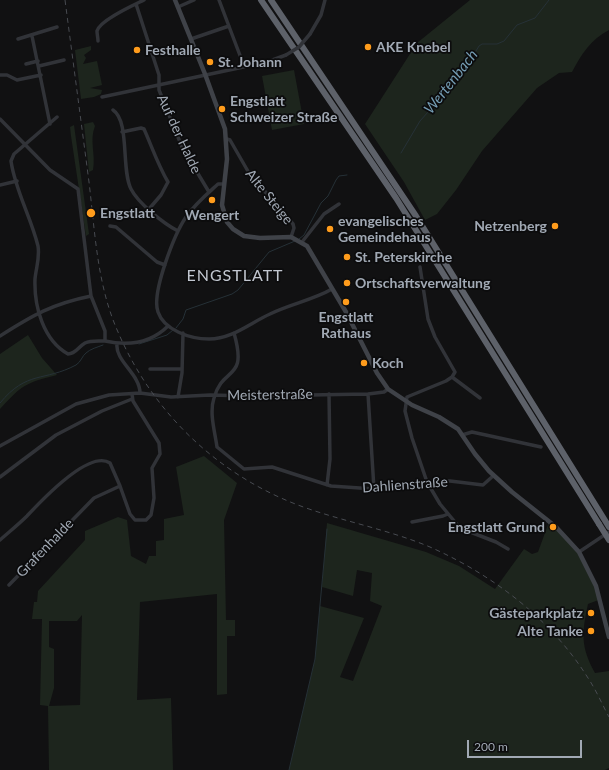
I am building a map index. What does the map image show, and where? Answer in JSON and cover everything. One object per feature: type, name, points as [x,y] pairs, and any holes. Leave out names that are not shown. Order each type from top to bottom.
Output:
[{"type":"highway","points":[[261,0],[396,198],[602,523],[609,528]]},
{"type":"highway","points":[[271,0],[416,216],[602,523],[609,540]]},
{"type":"street","points":[[98,41],[97,32],[100,26],[144,0]]},
{"type":"street","points":[[175,0],[206,74],[219,110],[227,139],[227,159],[222,205],[223,212],[229,226],[238,233],[250,238],[294,238],[302,242],[312,253],[355,328],[377,373],[388,389],[405,401],[450,423],[462,434],[478,458],[494,476],[563,534],[579,552],[596,586],[609,637]]},
{"type":"street","points":[[178,7],[194,0]]},
{"type":"street","points":[[219,0],[244,66]]},
{"type":"street","points":[[102,97],[267,62],[286,55],[299,47],[310,34],[321,15],[325,0]]},
{"type":"street","name":"Auf der Halde","points":[[136,4],[159,75],[159,90],[182,147],[209,192]]},
{"type":"street","points":[[191,39],[229,26]]},
{"type":"street","points":[[18,39],[58,27]]},
{"type":"street","points":[[32,36],[50,124]]},
{"type":"street","points":[[39,66],[64,60]]},
{"type":"street","points":[[26,64],[38,61]]},
{"type":"street","points":[[0,75],[7,75],[17,80],[41,75]]},
{"type":"street","points":[[112,110],[120,118],[129,184],[134,193],[149,208],[167,224],[178,231]]},
{"type":"street","points":[[57,116],[50,124],[23,145],[12,158],[12,165],[38,246],[38,263],[35,278],[39,312],[51,338],[68,354],[72,354],[89,341],[105,341],[117,344],[132,343],[148,339],[170,327]]},
{"type":"street","points":[[0,119],[23,145],[50,170],[78,189],[91,296],[105,332],[105,341]]},
{"type":"street","points":[[122,132],[141,128],[144,129],[154,151],[155,158],[168,182],[161,195],[149,208]]},
{"type":"street","name":"Alte Steige","points":[[227,139],[230,140],[249,173],[293,224],[294,238]]},
{"type":"street","points":[[0,185],[17,181]]},
{"type":"street","points":[[224,184],[218,184],[192,209],[178,231],[165,265],[156,302],[160,316],[170,327],[183,334],[209,339],[234,333],[270,314],[332,289]]},
{"type":"street","points":[[302,242],[324,214],[339,204]]},
{"type":"street","points":[[110,226],[116,227],[157,262],[165,265]]},
{"type":"street","points":[[420,268],[428,319],[435,337],[454,368],[454,375],[452,378],[441,384],[410,394],[405,401],[405,411],[412,438],[427,482],[448,514],[460,528],[508,548]]},
{"type":"street","points":[[0,336],[39,312],[58,304],[91,296]]},
{"type":"street","points":[[214,395],[218,387],[234,372],[238,364],[238,347],[234,333]]},
{"type":"street","points":[[178,397],[182,368],[183,334]]},
{"type":"street","points":[[117,344],[117,351],[137,381],[140,393]]},
{"type":"street","points":[[150,369],[182,368]]},
{"type":"street","points":[[452,378],[480,398]]},
{"type":"street","name":"Meisterstraße","points":[[0,446],[65,409],[82,401],[99,396],[140,393],[178,397],[214,395],[368,394],[384,392],[388,389]]},
{"type":"street","points":[[0,540],[58,485],[93,462],[103,460],[110,463],[115,470],[130,514],[135,520],[142,521],[149,518],[154,507],[152,468],[160,454],[159,443],[132,399],[132,394]]},
{"type":"street","points":[[327,485],[330,465],[329,394]]},
{"type":"street","points":[[368,394],[374,489]]},
{"type":"street","name":"Dahlienstraße","points":[[214,395],[212,408],[218,448],[244,469],[272,467],[327,485],[374,489],[427,482],[450,481],[480,485],[494,476]]},
{"type":"street","points":[[0,477],[56,435],[102,411],[132,399]]},
{"type":"street","points":[[462,434],[472,432],[541,447]]},
{"type":"street","points":[[0,451],[6,443]]},
{"type":"street","name":"Grafenhalde","points":[[10,585],[94,498],[120,486]]},
{"type":"street","points":[[412,522],[448,514]]},
{"type":"street","points":[[579,552],[609,532]]},
{"type":"shaded area","points":[[470,0],[609,0],[609,30],[597,38],[587,48],[572,72],[559,73],[537,88],[482,151],[456,190],[437,214],[425,220],[404,182],[365,124],[417,43]]},
{"type":"shaded area","points":[[91,46],[91,50],[84,55],[86,58],[83,64],[97,61],[102,85],[90,88],[102,90],[101,94],[94,97],[81,99],[75,50]]},
{"type":"shaded area","points":[[294,70],[304,124],[272,130],[262,76]]},
{"type":"shaded area","points":[[93,122],[95,126],[93,132],[94,164],[93,170],[89,172],[84,124]]},
{"type":"shaded area","points":[[74,125],[89,234],[86,236],[70,127]]},
{"type":"shaded area","points":[[28,335],[42,358],[57,375],[38,380],[25,386],[0,409],[0,354]]},
{"type":"shaded area","points":[[204,456],[237,483],[224,520],[226,620],[235,620],[235,636],[227,636],[227,694],[217,695],[217,594],[140,602],[137,700],[171,698],[173,770],[49,770],[48,706],[40,705],[42,619],[32,619],[34,602],[37,602],[38,591],[85,540],[85,531],[118,517],[127,520],[131,556],[146,564],[149,556],[156,556],[156,541],[164,540],[164,519],[184,515],[176,467]],"holes":[[[82,615],[80,705],[49,706],[54,688],[54,649],[49,647],[49,621],[77,621]]]},
{"type":"shaded area","points":[[549,522],[579,552],[601,599],[588,604],[584,623],[584,639],[587,655],[595,673],[609,671],[609,768],[605,770],[289,770],[315,659],[320,606],[364,618],[340,677],[353,681],[382,606],[370,601],[372,573],[357,570],[353,596],[322,587],[327,523],[426,552],[459,566],[495,589],[524,549],[532,554],[538,552]]},
{"type":"waterway","name":"Wertenbach","points":[[401,153],[420,121],[462,74],[479,46],[482,44],[497,44],[504,41],[517,25],[535,18],[549,0]]},
{"type":"waterway","name":"Wertenbach","points":[[299,239],[304,235],[321,203],[328,196],[336,180],[339,176],[347,175]]},
{"type":"waterway","name":"Wertenbach","points":[[176,328],[183,319],[186,310],[232,294],[238,290],[269,252],[295,241]]},
{"type":"waterway","name":"Wertenbach","points":[[139,344],[167,335],[173,330]]},
{"type":"waterway","name":"Wertenbach","points":[[0,403],[10,393],[27,381],[65,370],[76,365],[83,356],[92,349],[103,345]]},
{"type":"waterway","points":[[289,770],[315,659],[327,529]]},
{"type":"railway","points":[[65,0],[95,239],[105,296],[118,332],[133,363],[151,391],[172,418],[196,442],[221,463],[250,482],[280,497],[312,510],[416,541],[453,558],[498,585],[519,601],[557,637],[588,678],[609,717]]},
{"type":"place","name":"AKE Knebel","points":[[368,47]]},
{"type":"place","name":"Festhalle","points":[[137,50]]},
{"type":"place","name":"St. Johann","points":[[210,62]]},
{"type":"place","name":"Engstlatt Schweizer Straße","points":[[222,109]]},
{"type":"place","name":"Wengert","points":[[212,200]]},
{"type":"place","name":"Engstlatt","points":[[91,213]]},
{"type":"place","name":"Netzenberg","points":[[555,226]]},
{"type":"place","name":"evangelisches Gemeindehaus","points":[[330,229]]},
{"type":"place","name":"St. Peterskirche","points":[[347,257]]},
{"type":"place","name":"Ortschaftsverwaltung","points":[[347,283]]},
{"type":"place","name":"Engstlatt Rathaus","points":[[346,302]]},
{"type":"place","name":"Koch","points":[[364,363]]},
{"type":"place","name":"Engstlatt Grund","points":[[553,527]]},
{"type":"place","name":"Gästeparkplatz","points":[[591,613]]},
{"type":"place","name":"Alte Tanke","points":[[591,631]]},
{"type":"district","name":"ENGSTLATT","points":[[235,276]]}]
